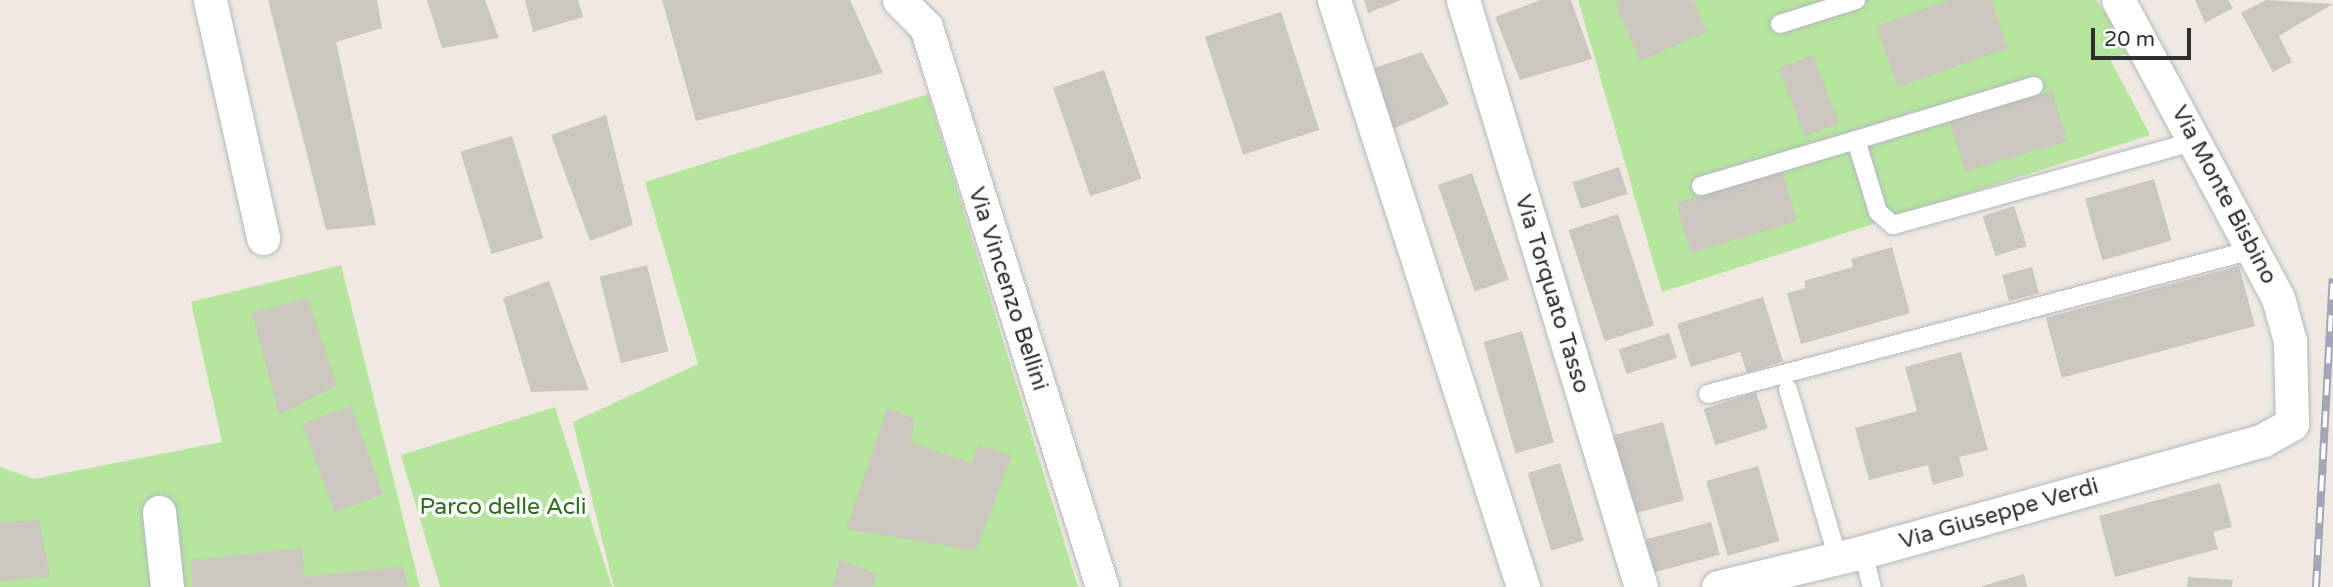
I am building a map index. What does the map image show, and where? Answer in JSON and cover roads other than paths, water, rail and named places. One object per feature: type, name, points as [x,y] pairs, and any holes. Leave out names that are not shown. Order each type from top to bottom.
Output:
[{"type":"street","points":[[210,0],[263,238]]},
{"type":"street","name":"Via Vincenzo Bellini","points":[[899,0],[926,27],[1102,587]]},
{"type":"street","points":[[1334,0],[1523,587]]},
{"type":"street","name":"Via Torquato Tasso","points":[[1463,0],[1641,587]]},
{"type":"street","name":"Via Monte Bisbino","points":[[2118,0],[2256,249],[2278,298],[2290,341],[2292,424],[2278,436]]},
{"type":"street","name":"Via Giuseppe Verdi","points":[[1718,587],[1851,555],[2278,436]]},
{"type":"street","points":[[159,512],[167,587]]},
{"type":"lane","points":[[1780,24],[1856,0]]},
{"type":"lane","points":[[1701,186],[2034,86]]},
{"type":"lane","points":[[1856,140],[1878,212],[1893,225],[2196,141]]},
{"type":"lane","points":[[1708,394],[2256,249]]},
{"type":"lane","points":[[1788,389],[1851,555],[1872,587]]},
{"type":"railway","points":[[2316,587],[2333,278]]},
{"type":"park label","name":"Parco delle Acli","points":[[503,507]]}]
